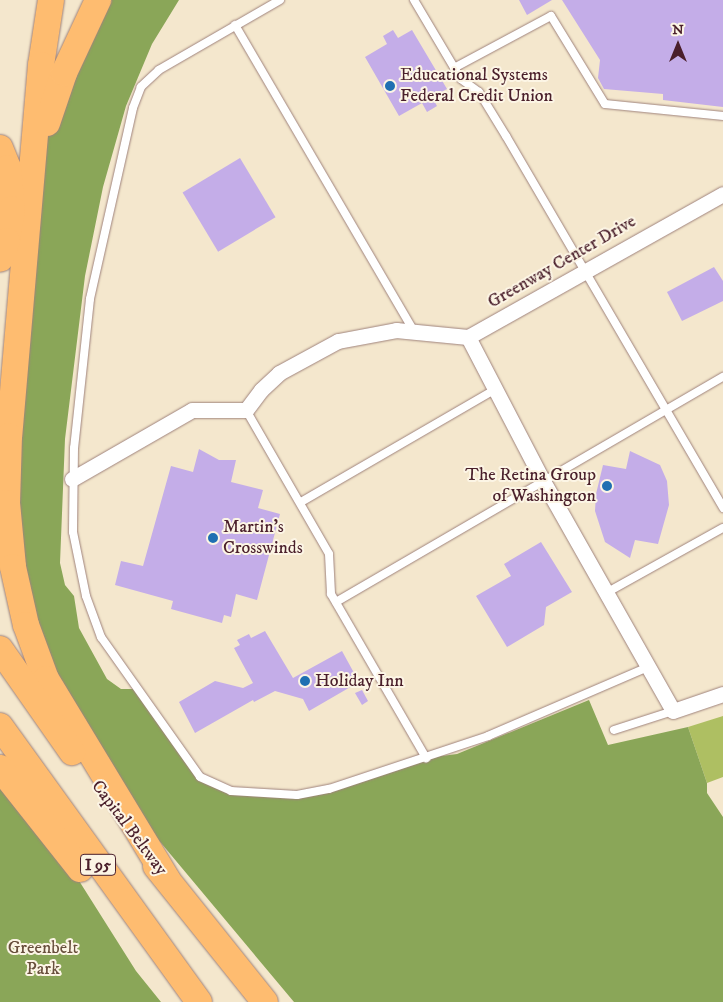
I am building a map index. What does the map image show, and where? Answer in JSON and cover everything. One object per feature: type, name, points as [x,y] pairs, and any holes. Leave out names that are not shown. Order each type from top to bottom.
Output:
[{"type":"highway","points":[[52,0],[42,65],[8,472],[13,567],[26,625],[46,679],[167,879]]},
{"type":"highway","points":[[32,194],[49,113],[79,36],[98,0]]},
{"type":"highway","points":[[0,148],[8,168],[12,209],[7,241],[0,259]]},
{"type":"highway","name":"Capital Beltway","points":[[0,649],[167,879],[265,1002]]},
{"type":"highway","name":"I 95","points":[[0,726],[199,1002]]},
{"type":"highway","points":[[0,768],[78,868],[194,1002]]},
{"type":"street","name":"Greenway Center Drive","points":[[468,337],[723,194]]},
{"type":"street","points":[[72,479],[192,410],[246,410],[266,385],[308,355],[361,334],[413,330],[468,337],[543,481],[673,711],[723,694]]},
{"type":"lane","points":[[280,0],[159,70],[145,81],[136,97],[91,291],[80,369],[72,479],[73,532],[78,561],[101,637],[200,777],[231,791],[303,795],[426,758],[488,736],[648,667]]},
{"type":"lane","points":[[414,0],[461,79],[479,92],[587,270],[723,508]]},
{"type":"lane","points":[[454,68],[551,16],[605,104],[723,116]]},
{"type":"lane","points":[[235,25],[413,330]]},
{"type":"lane","points":[[336,602],[723,377]]},
{"type":"lane","points":[[301,502],[494,390]]},
{"type":"lane","points":[[246,410],[301,502],[329,554],[331,594],[426,758]]},
{"type":"lane","points":[[606,593],[723,528]]},
{"type":"lane","points":[[614,730],[673,711]]},
{"type":"green space","points":[[98,0],[179,0],[152,44],[126,106],[103,187],[85,276],[65,439],[60,563],[65,585],[74,596],[79,628],[107,679],[121,689],[138,689],[193,769],[213,785],[297,795],[426,758],[457,754],[589,700],[608,745],[688,727],[707,783],[707,793],[723,817],[723,1002],[294,1002],[110,782],[46,679],[9,533],[49,113]]},
{"type":"green space","points":[[723,716],[723,777],[707,783],[688,727]]},
{"type":"green space","name":"Greenbelt Park","points":[[0,778],[76,876],[136,971],[161,1002],[0,1002]]},
{"type":"building","points":[[519,0],[552,0],[527,15]]},
{"type":"building","points":[[562,0],[723,0],[723,107],[663,100],[663,94],[604,89],[598,78],[600,60]]},
{"type":"building","points":[[393,30],[398,38],[412,30],[447,89],[432,97],[437,106],[427,112],[422,103],[399,116],[365,57],[387,44],[383,36]]},
{"type":"building","points":[[240,158],[276,217],[218,252],[183,193]]},
{"type":"building","points":[[714,267],[723,281],[723,301],[682,321],[667,292]]},
{"type":"building","name":"Martin's Crosswinds","points":[[199,449],[219,460],[236,460],[231,482],[263,490],[258,508],[280,514],[257,600],[236,594],[231,617],[224,615],[222,623],[171,609],[173,601],[115,585],[121,561],[143,566],[171,466],[193,472]]},
{"type":"building","points":[[630,451],[660,465],[667,481],[669,505],[658,544],[635,540],[630,558],[605,542],[595,511],[596,494],[603,465],[626,469]]},
{"type":"building","points":[[541,542],[572,592],[546,607],[544,625],[507,647],[476,596],[511,576],[504,564]]},
{"type":"building","name":"Holiday Inn","points":[[265,631],[293,678],[342,651],[359,682],[309,711],[303,699],[275,691],[254,702],[253,700],[195,733],[179,702],[215,681],[243,688],[253,683],[234,648],[240,645],[237,640],[249,634],[251,638]]},
{"type":"building","points":[[362,690],[368,701],[362,705],[355,693]]},
{"type":"place","name":"Educational Systems Federal Credit Union","points":[[390,86]]},
{"type":"place","name":"The Retina Group of Washington","points":[[607,486]]},
{"type":"place","name":"Martin's Crosswinds","points":[[213,538]]},
{"type":"place","name":"Holiday Inn","points":[[305,681]]}]
